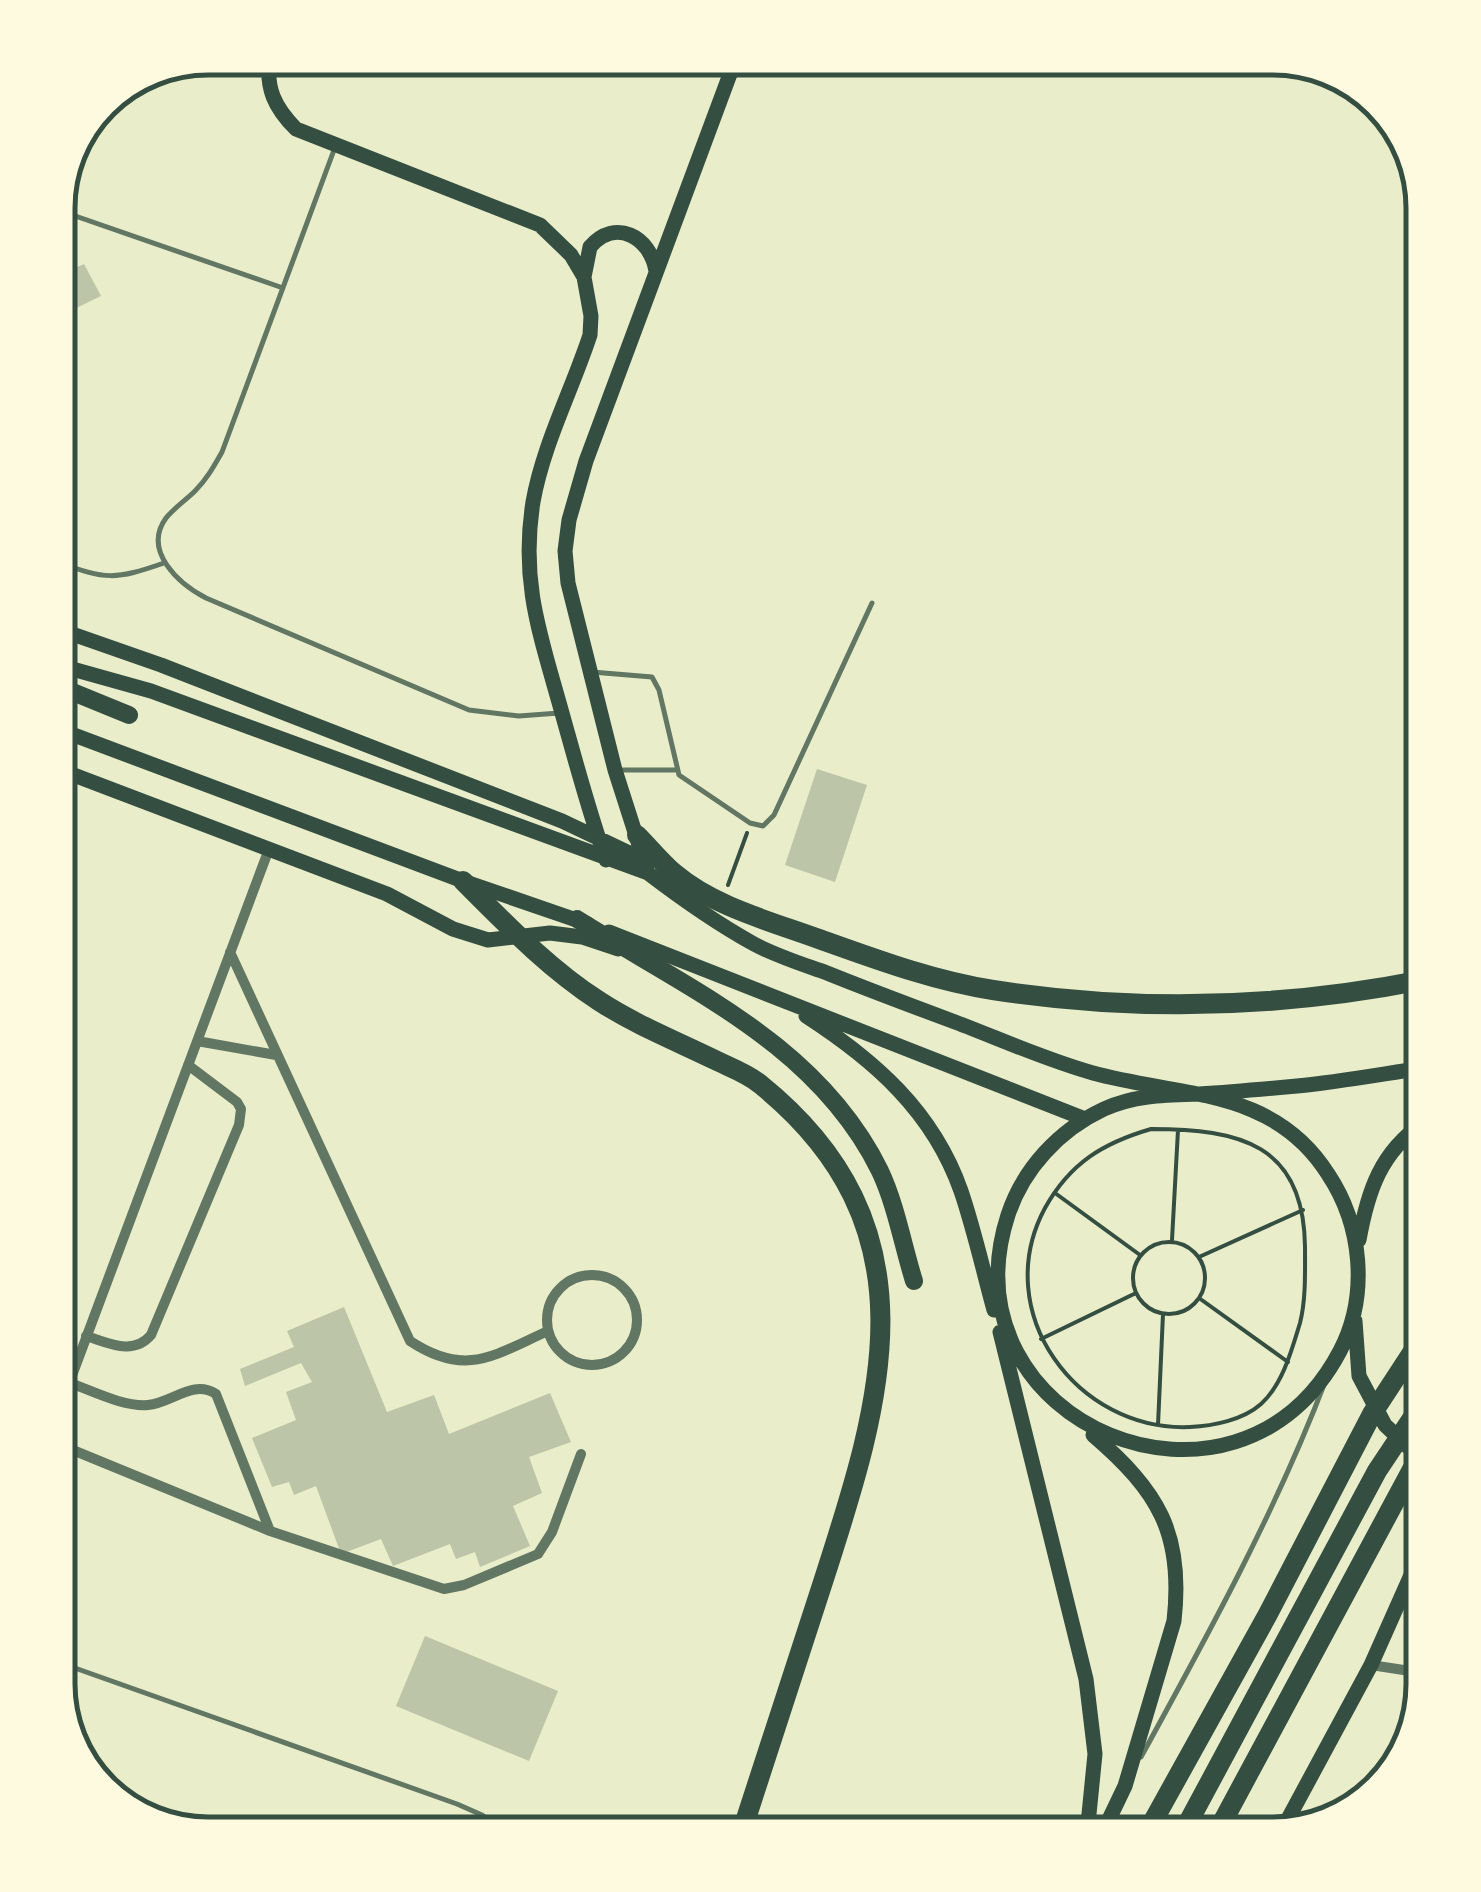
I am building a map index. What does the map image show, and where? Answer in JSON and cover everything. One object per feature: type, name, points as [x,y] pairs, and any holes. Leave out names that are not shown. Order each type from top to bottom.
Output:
[{"type":"highway","points":[[75,693],[129,715]]},
{"type":"highway","points":[[637,835],[675,874],[721,903],[881,962],[992,990],[1231,1006],[1406,984]]},
{"type":"highway","points":[[463,882],[548,964],[600,1002],[755,1080],[786,1106],[838,1169],[870,1243],[879,1282],[882,1323],[873,1403],[856,1480],[746,1817]]},
{"type":"highway","points":[[577,919],[736,1014],[821,1084],[852,1123],[881,1174],[914,1282]]},
{"type":"highway","points":[[1155,1817],[1268,1614],[1372,1414],[1406,1363]]},
{"type":"highway","points":[[1191,1817],[1378,1471],[1406,1429]]},
{"type":"highway","points":[[1225,1817],[1406,1482]]},
{"type":"main road","points":[[269,75],[269,84],[282,115],[296,129],[540,225],[572,255],[584,277],[590,334],[534,498],[529,545],[530,594],[606,860]]},
{"type":"main road","points":[[646,867],[615,770],[568,583],[569,520],[586,461],[730,75]]},
{"type":"main road","points":[[584,277],[590,247],[607,234],[633,236],[646,244],[654,256],[656,271]]},
{"type":"main road","points":[[75,635],[598,837],[646,867],[692,908],[759,947],[1092,1073],[1227,1100],[1256,1110],[1282,1126],[1306,1146],[1341,1195],[1352,1224],[1358,1283],[1354,1312],[1331,1367],[1292,1412],[1267,1428],[1211,1448],[1152,1450],[1095,1431],[1070,1415]]},
{"type":"main road","points":[[75,670],[152,692],[606,860],[646,867]]},
{"type":"main road","points":[[75,735],[463,882],[577,919],[1085,1119]]},
{"type":"main road","points":[[75,776],[386,894],[453,929],[488,940],[550,933],[582,937],[631,953]]},
{"type":"main road","points":[[777,997],[858,1050],[898,1088],[934,1135],[960,1188],[1068,1596],[1086,1679],[1096,1754],[1089,1817]]},
{"type":"main road","points":[[1110,1817],[1125,1786],[1174,1621],[1176,1567],[1171,1540],[1149,1490],[1132,1468],[1048,1396],[1015,1348],[1000,1298],[1000,1251],[1011,1206],[1033,1166],[1066,1132],[1128,1100],[1162,1094],[1302,1086],[1406,1071]]},
{"type":"main road","points":[[1357,1254],[1373,1180],[1394,1148],[1406,1138]]},
{"type":"main road","points":[[1354,1312],[1358,1376],[1385,1425],[1406,1444]]},
{"type":"main road","points":[[1290,1815],[1370,1665],[1406,1587]]},
{"type":"street","points":[[75,1369],[269,849]]},
{"type":"street","points":[[230,952],[410,1342],[467,1363],[548,1331]]},
{"type":"street","points":[[197,1041],[276,1055]]},
{"type":"street","points":[[86,1336],[126,1348],[144,1344],[151,1335],[239,1126],[241,1109],[237,1102],[188,1065]]},
{"type":"street","points":[[596,1275],[614,1280],[627,1291],[636,1307],[638,1324],[632,1341],[622,1355],[606,1364],[588,1365],[571,1360],[558,1349],[548,1331],[552,1299],[563,1285],[579,1277],[596,1275]]},
{"type":"street","points":[[75,1386],[138,1405],[161,1402],[195,1388],[216,1394],[270,1531]]},
{"type":"street","points":[[75,1451],[270,1531],[434,1587],[453,1588],[538,1554],[552,1532],[581,1454]]},
{"type":"street","points":[[1370,1665],[1406,1670]]},
{"type":"lane","points":[[335,147],[222,452],[209,476],[166,517],[160,531],[164,563],[187,588],[206,598],[469,710],[519,716],[562,713]]},
{"type":"lane","points":[[75,216],[283,288]]},
{"type":"lane","points":[[75,568],[107,578],[164,563]]},
{"type":"lane","points":[[615,770],[676,770],[750,824],[762,826],[771,822],[872,602]]},
{"type":"lane","points":[[589,672],[652,677],[659,690],[676,770]]},
{"type":"lane","points":[[1125,1786],[1219,1615],[1296,1459],[1331,1367]]},
{"type":"lane","points":[[75,1668],[485,1817]]},
{"type":"path","points":[[721,903],[750,824]]},
{"type":"path","points":[[1151,1129],[1222,1132],[1254,1145],[1285,1168],[1303,1210],[1302,1315],[1288,1362],[1262,1403],[1243,1415],[1210,1426],[1174,1428],[1110,1410],[1068,1378],[1041,1339],[1030,1300],[1028,1263],[1037,1223],[1054,1192],[1079,1164],[1114,1140],[1151,1129]]},
{"type":"path","points":[[1172,1240],[1178,1129]]},
{"type":"path","points":[[1054,1192],[1140,1255]]},
{"type":"path","points":[[1199,1257],[1303,1210]]},
{"type":"path","points":[[1172,1240],[1189,1248],[1199,1257],[1205,1279],[1199,1298],[1184,1311],[1163,1314],[1142,1303],[1136,1293],[1134,1268],[1140,1255],[1154,1244],[1172,1240]]},
{"type":"path","points":[[1041,1339],[1136,1293]]},
{"type":"path","points":[[1199,1298],[1288,1362]]},
{"type":"path","points":[[1158,1424],[1163,1314]]},
{"type":"building","points":[[84,264],[101,296],[75,309],[75,268]]},
{"type":"building","points":[[817,769],[867,785],[835,882],[785,865]]},
{"type":"building","points":[[344,1307],[387,1412],[434,1395],[449,1434],[550,1393],[571,1442],[529,1457],[542,1493],[513,1506],[530,1546],[480,1567],[475,1552],[456,1559],[450,1544],[393,1566],[381,1539],[341,1554],[316,1486],[294,1495],[289,1482],[272,1487],[252,1438],[296,1420],[286,1392],[312,1382],[301,1363],[245,1386],[240,1369],[294,1347],[287,1331]]},
{"type":"building","points":[[425,1636],[558,1691],[529,1761],[396,1706]]}]
